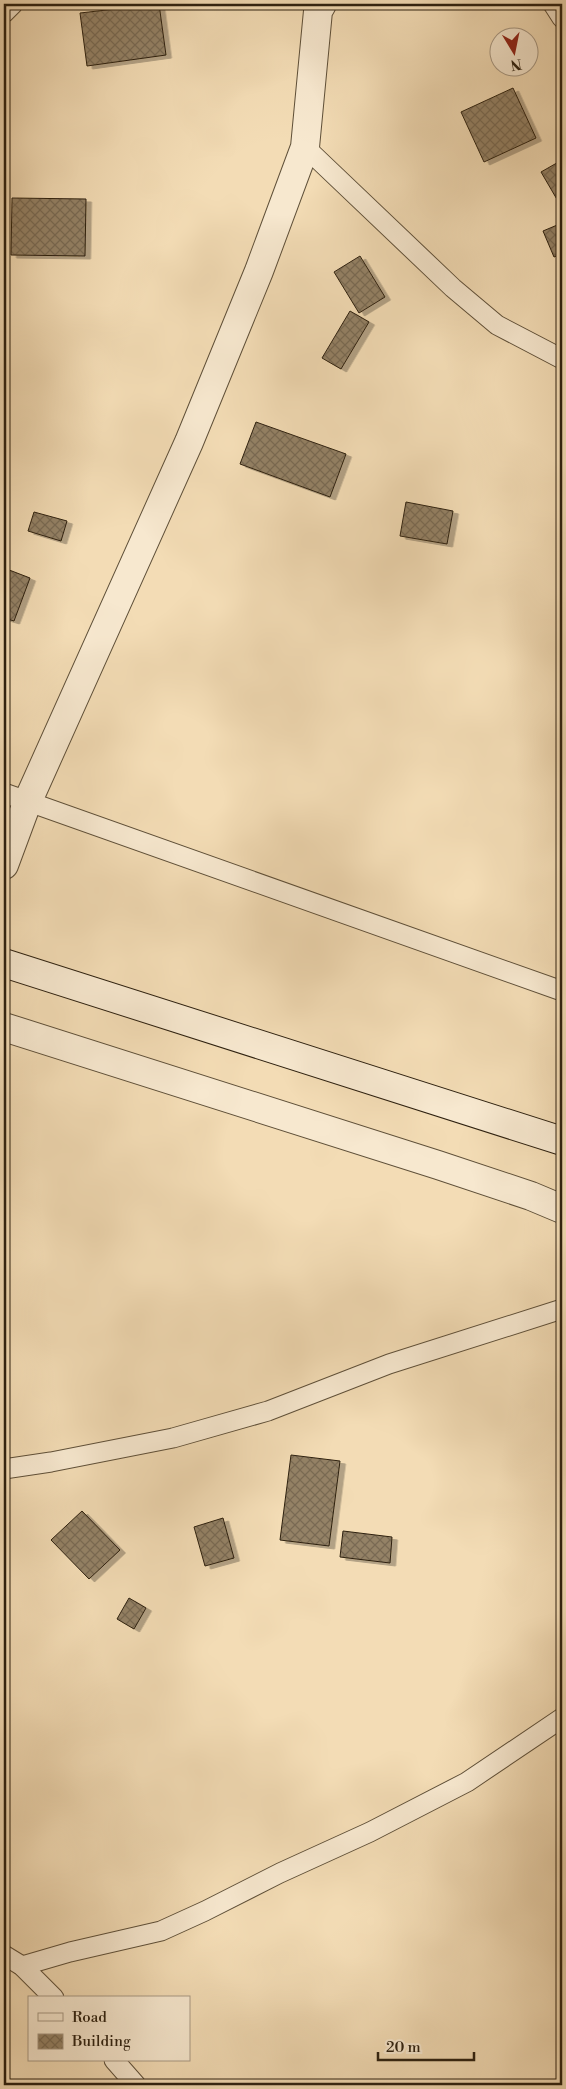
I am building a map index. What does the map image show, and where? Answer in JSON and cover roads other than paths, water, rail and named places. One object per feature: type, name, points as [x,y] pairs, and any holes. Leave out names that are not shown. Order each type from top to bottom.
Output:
[{"type":"street","points":[[4,864],[15,798],[188,442],[259,271],[305,147],[318,11],[322,4]]},
{"type":"street","points":[[4,962],[562,1141]]},
{"type":"street","points":[[4,1026],[438,1165],[531,1196],[562,1209]]},
{"type":"lane","points":[[4,13],[13,4]]},
{"type":"lane","points":[[553,4],[562,18]]},
{"type":"lane","points":[[305,147],[453,288],[497,325],[562,359]]},
{"type":"lane","points":[[15,798],[562,991]]},
{"type":"lane","points":[[4,1469],[51,1462],[172,1438],[268,1411],[389,1364],[562,1309]]},
{"type":"lane","points":[[22,1966],[70,1952],[161,1931],[205,1911],[280,1873],[370,1832],[467,1782],[562,1718]]},
{"type":"lane","points":[[4,1955],[22,1966],[52,1996]]},
{"type":"lane","points":[[116,2062],[136,2085]]}]
